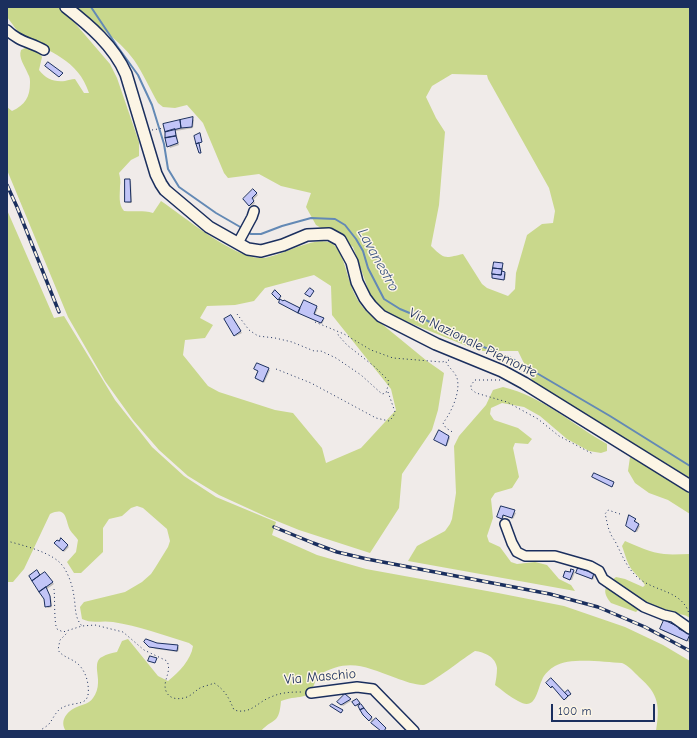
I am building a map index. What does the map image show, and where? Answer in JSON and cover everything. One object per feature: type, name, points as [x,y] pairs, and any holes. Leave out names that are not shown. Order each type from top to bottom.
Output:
[{"type":"main road","name":"Via Nazionale Piemonte","points":[[66,7],[87,24],[115,54],[122,65],[156,174],[165,190],[209,227],[239,242],[248,249],[261,251],[283,245],[307,235],[329,234],[340,240],[352,262],[357,282],[364,298],[381,316],[436,344],[502,371],[524,383],[690,486]]},
{"type":"street","points":[[7,30],[20,40],[36,45],[44,50]]},
{"type":"street","points":[[239,242],[253,216],[254,211]]},
{"type":"street","points":[[505,524],[517,552],[525,556],[555,556],[590,566],[599,571],[603,579],[644,607],[673,617],[690,630]]},
{"type":"street","name":"Via Maschio","points":[[312,692],[357,687],[373,689],[414,731]]},
{"type":"path","points":[[144,132],[164,128]]},
{"type":"path","points":[[237,314],[249,330],[258,336],[292,342],[314,351],[321,351],[336,358],[361,376],[382,394],[388,391]]},
{"type":"path","points":[[315,322],[339,332],[371,350],[393,358],[442,362],[462,354]]},
{"type":"path","points":[[276,369],[311,384],[376,418],[389,421],[395,412],[388,391],[388,380],[375,367],[347,345],[338,335],[339,332]]},
{"type":"path","points":[[446,360],[447,364],[457,378],[458,384],[455,402],[443,423],[446,428],[454,433]]},
{"type":"path","points":[[506,381],[475,380],[471,385],[471,389],[476,394],[507,402],[538,419],[559,436],[593,454]]},
{"type":"path","points":[[620,514],[608,510],[605,514],[610,534],[616,542],[623,560],[638,578],[672,594],[683,603],[689,613],[690,621]]},
{"type":"path","points":[[7,541],[21,544],[59,561],[68,576],[74,594],[78,621],[82,626]]},
{"type":"path","points":[[54,589],[56,600],[56,627],[60,632],[68,631]]},
{"type":"path","name":"Via Maschio","points":[[68,631],[82,626],[95,625],[123,632],[144,650],[167,661],[169,670],[165,685],[167,694],[176,700],[188,697],[200,688],[214,683],[222,688],[228,695],[234,710],[241,712],[254,708],[271,697],[288,692],[312,692]]},
{"type":"path","points":[[38,731],[48,724],[56,713],[62,708],[83,703],[88,698],[89,693],[87,676],[80,666],[72,659],[62,656],[58,650],[60,640],[68,631]]},
{"type":"green space","points":[[7,7],[61,7],[110,64],[117,78],[139,142],[139,156],[131,160],[119,173],[120,202],[124,211],[142,211],[153,213],[161,201],[223,244],[249,256],[260,258],[278,254],[310,243],[320,241],[328,242],[335,246],[341,255],[354,292],[366,311],[444,373],[438,410],[432,430],[402,474],[399,508],[370,553],[299,530],[267,517],[219,495],[188,476],[159,450],[133,420],[105,381],[68,317],[7,170],[7,107],[12,111],[20,106],[26,100],[30,88],[30,77],[20,56],[21,50],[29,46],[38,52],[42,57],[39,70],[47,78],[61,81],[75,79],[84,93],[89,93],[78,72],[62,58],[23,36],[7,17]],"holes":[[[314,275],[331,286],[332,315],[391,389],[396,410],[361,448],[326,463],[322,448],[293,413],[275,410],[219,392],[208,386],[183,355],[185,340],[205,338],[213,325],[200,318],[207,306],[235,305],[254,301],[265,288]]]},
{"type":"green space","points":[[73,7],[690,7],[690,478],[578,409],[534,384],[518,351],[479,351],[388,314],[371,297],[353,247],[316,225],[306,207],[311,193],[281,186],[259,174],[228,178],[224,173],[203,123],[187,105],[175,108],[163,107],[158,103],[140,70],[128,52],[113,38]],"holes":[[[452,74],[487,75],[549,188],[555,211],[553,223],[542,224],[527,235],[516,273],[515,289],[508,296],[487,288],[482,284],[463,254],[446,257],[439,254],[431,246],[439,205],[445,132],[436,118],[426,97],[432,86]]]},
{"type":"green space","points":[[7,210],[54,318],[64,316],[115,400],[152,447],[184,476],[216,497],[276,522],[272,535],[317,555],[366,569],[564,606],[625,627],[663,645],[690,661],[690,731],[656,731],[658,707],[651,689],[629,667],[622,663],[578,661],[561,663],[547,672],[544,676],[532,702],[529,704],[524,704],[512,698],[495,685],[496,664],[492,658],[486,654],[475,651],[427,684],[423,685],[410,683],[375,670],[357,666],[348,665],[328,670],[317,676],[311,691],[308,694],[281,701],[279,714],[275,720],[261,731],[66,731],[63,724],[67,714],[73,709],[90,702],[95,695],[98,685],[97,665],[99,659],[111,653],[117,652],[122,641],[128,639],[158,676],[168,681],[187,661],[193,646],[189,643],[132,626],[82,619],[80,607],[84,602],[125,592],[142,582],[151,574],[168,547],[170,541],[167,529],[143,508],[137,506],[131,508],[122,516],[109,519],[103,528],[103,552],[81,573],[74,573],[67,562],[76,552],[78,540],[70,530],[66,518],[62,513],[56,512],[50,514],[24,569],[13,582],[7,582]]},
{"type":"green space","points":[[503,387],[517,391],[544,404],[607,444],[607,451],[601,453],[589,451],[567,439],[540,416],[524,407],[502,403],[491,408],[490,414],[494,420],[518,428],[532,439],[528,444],[515,443],[513,448],[519,477],[512,488],[495,493],[491,499],[493,518],[487,536],[489,542],[500,547],[511,562],[517,564],[535,562],[547,565],[559,579],[571,585],[575,591],[408,561],[417,546],[445,531],[450,524],[456,493],[454,446],[459,436],[486,405],[493,390]]},
{"type":"green space","points":[[630,457],[690,491],[690,514],[668,500],[649,493],[635,483],[628,471]]},
{"type":"green space","points":[[625,541],[644,549],[659,553],[690,554],[690,618],[645,603],[636,612],[611,603],[605,592],[609,583],[616,577],[625,579],[643,587],[645,585],[632,570],[629,564],[622,546]]},
{"type":"building","points":[[48,62],[63,73],[59,77],[45,66]]},
{"type":"building","points":[[193,117],[192,127],[181,128],[180,120]]},
{"type":"building","points":[[180,120],[181,128],[165,132],[163,124]]},
{"type":"building","points":[[175,129],[176,136],[165,138],[165,132]]},
{"type":"building","points":[[200,133],[202,142],[196,144],[194,136]]},
{"type":"building","points":[[176,136],[178,143],[167,147],[165,138]]},
{"type":"building","points":[[199,143],[201,153],[199,153],[196,144]]},
{"type":"building","points":[[125,179],[130,179],[131,202],[125,202]]},
{"type":"building","points":[[253,189],[257,193],[252,198],[254,201],[249,206],[243,199]]},
{"type":"building","points":[[494,262],[503,263],[502,269],[493,268]]},
{"type":"building","points":[[493,268],[502,269],[501,275],[492,274]]},
{"type":"building","points":[[502,271],[505,272],[504,280],[492,278],[492,274],[501,275]]},
{"type":"building","points":[[310,288],[314,291],[310,297],[305,294]]},
{"type":"building","points":[[275,290],[281,296],[278,300],[272,294]]},
{"type":"building","points":[[280,299],[300,308],[298,313],[279,303]]},
{"type":"building","points":[[304,300],[317,306],[314,314],[324,318],[321,323],[298,313]]},
{"type":"building","points":[[231,315],[241,331],[234,336],[224,319]]},
{"type":"building","points":[[257,363],[269,368],[263,382],[255,378],[258,371],[254,369]]},
{"type":"building","points":[[439,430],[449,436],[446,446],[434,440]]},
{"type":"building","points":[[594,473],[614,482],[612,487],[592,477]]},
{"type":"building","points":[[501,506],[515,510],[512,518],[503,515],[502,519],[497,517]]},
{"type":"building","points":[[629,515],[636,519],[634,521],[639,524],[635,532],[626,526]]},
{"type":"building","points":[[61,538],[68,545],[63,551],[54,543],[57,540],[59,541]]},
{"type":"building","points":[[578,568],[594,573],[592,579],[576,573]]},
{"type":"building","points":[[571,569],[574,570],[570,580],[563,577],[565,571],[570,572]]},
{"type":"building","points":[[37,570],[40,575],[32,581],[29,576]]},
{"type":"building","points":[[45,572],[53,582],[39,592],[32,581]]},
{"type":"building","points":[[46,587],[50,596],[51,606],[45,607],[44,599],[39,592]]},
{"type":"building","points":[[664,620],[690,634],[687,641],[660,629]]},
{"type":"building","points":[[146,639],[157,643],[178,645],[177,651],[149,647],[144,642]]},
{"type":"building","points":[[150,656],[157,658],[155,663],[148,661]]},
{"type":"building","points":[[551,678],[568,696],[564,700],[552,686],[551,688],[546,683]]},
{"type":"building","points":[[568,690],[571,694],[568,696],[565,693]]},
{"type":"building","points":[[345,694],[351,699],[341,705],[337,702]]},
{"type":"building","points":[[357,699],[360,703],[355,706],[352,702]]},
{"type":"building","points":[[332,704],[343,710],[341,713],[330,706]]},
{"type":"building","points":[[361,704],[364,708],[360,710],[358,706]]},
{"type":"building","points":[[364,708],[372,717],[369,721],[360,710]]},
{"type":"building","points":[[376,718],[386,728],[384,731],[381,731],[371,723]]},
{"type":"waterway","name":"Lavanestro","points":[[91,7],[138,75],[152,105],[164,144],[168,169],[179,187],[216,213],[242,228]]},
{"type":"waterway","name":"Lavanestro","points":[[247,232],[251,234],[261,234],[282,226],[311,218],[335,219],[345,225],[356,239],[363,251],[368,268],[384,299],[400,309],[424,319],[456,336],[511,358],[610,416],[690,466]]},
{"type":"railway","points":[[7,185],[59,312]]},
{"type":"railway","points":[[274,527],[337,552],[550,594],[598,607],[645,627],[690,651]]}]
